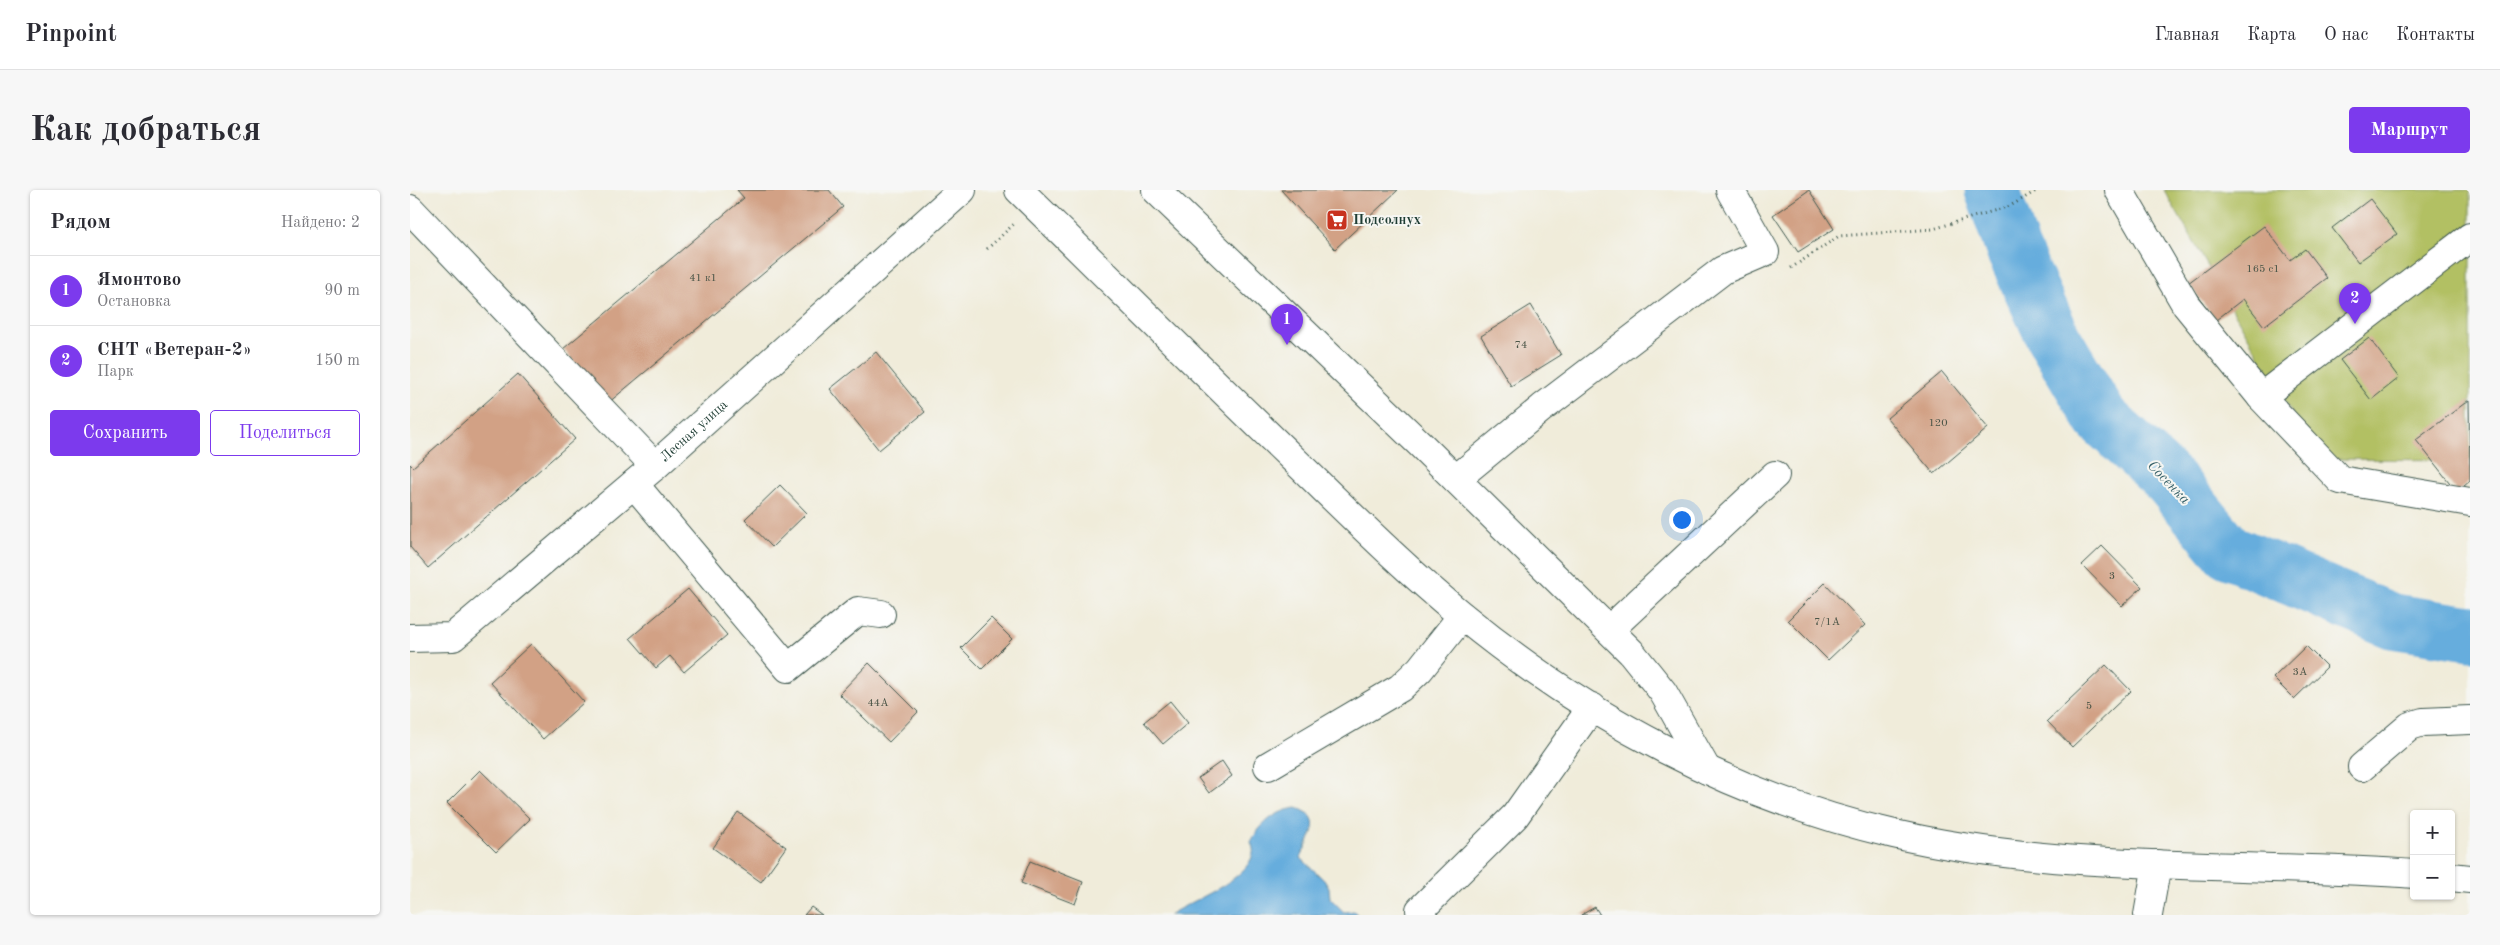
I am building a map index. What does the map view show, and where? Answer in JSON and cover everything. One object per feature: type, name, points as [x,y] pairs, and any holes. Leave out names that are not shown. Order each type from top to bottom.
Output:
[{"type":"main road","name":"Лесная улица","points":[[410,638],[453,637],[655,466],[962,190]]},
{"type":"main road","points":[[1018,190],[1393,556],[1462,616],[1524,662],[1592,707],[1707,770],[1764,794],[1823,814],[1892,834],[1959,846],[2029,856],[2157,864],[2410,874]]},
{"type":"main road","points":[[1156,190],[1456,479],[1631,652],[1663,692],[1707,770]]},
{"type":"main road","points":[[1456,479],[1542,408],[1723,270],[1765,252],[1730,190]]},
{"type":"main road","points":[[2119,190],[2186,305],[2261,397],[2340,480],[2470,502]]},
{"type":"main road","points":[[410,209],[655,466]]},
{"type":"main road","points":[[2261,397],[2470,237]]},
{"type":"main road","points":[[1609,630],[1775,475]]},
{"type":"main road","points":[[634,484],[788,668],[858,611],[882,614]]},
{"type":"main road","points":[[1268,766],[1400,688],[1420,669],[1462,616]]},
{"type":"main road","points":[[1420,910],[1515,816],[1592,707]]},
{"type":"main road","points":[[2362,767],[2410,726],[2422,722],[2470,720]]},
{"type":"main road","points":[[2148,915],[2157,864]]},
{"type":"main road","points":[[2455,877],[2470,878]]},
{"type":"path","points":[[1765,252],[1782,274],[1839,236],[1933,229],[2010,206],[2038,190]]},
{"type":"green space","points":[[2164,190],[2470,190],[2470,460],[2318,459]]},
{"type":"water","points":[[1297,808],[1312,817],[1313,823],[1311,836],[1301,858],[1324,880],[1329,888],[1330,898],[1344,912],[1354,911],[1358,915],[1169,915],[1217,889],[1241,872],[1249,863],[1253,852],[1251,842],[1259,829],[1276,815],[1289,809]]},
{"type":"building","points":[[737,190],[829,190],[843,207],[608,403],[563,349],[744,198]]},
{"type":"building","name":"Подсолнух","points":[[1281,190],[1398,190],[1335,249]]},
{"type":"building","points":[[1809,190],[1834,229],[1798,252],[1773,215]]},
{"type":"building","points":[[2370,199],[2397,234],[2358,262],[2332,228]]},
{"type":"building","points":[[2264,226],[2290,260],[2305,249],[2327,278],[2264,326],[2243,299],[2216,320],[2188,283]]},
{"type":"building","points":[[1531,305],[1561,355],[1511,386],[1481,336]]},
{"type":"building","points":[[2369,338],[2399,378],[2371,400],[2340,360]]},
{"type":"building","points":[[876,352],[925,412],[879,450],[830,389]]},
{"type":"building","points":[[1942,372],[1988,428],[1934,474],[1887,418]]},
{"type":"building","points":[[518,374],[575,439],[428,568],[410,547],[410,464],[413,467]]},
{"type":"building","points":[[2469,400],[2470,481],[2457,492],[2416,440]]},
{"type":"building","points":[[780,485],[807,513],[772,547],[745,519]]},
{"type":"building","points":[[2102,546],[2142,587],[2122,606],[2082,565]]},
{"type":"building","points":[[1825,583],[1865,625],[1828,660],[1788,620]]},
{"type":"building","points":[[688,589],[727,635],[684,672],[670,656],[656,668],[630,638]]},
{"type":"building","points":[[991,618],[1012,639],[982,669],[961,648]]},
{"type":"building","points":[[531,644],[584,702],[543,739],[490,682]]},
{"type":"building","points":[[2306,646],[2327,667],[2294,699],[2273,678]]},
{"type":"building","points":[[869,663],[918,712],[889,742],[839,694]]},
{"type":"building","points":[[2106,665],[2131,691],[2072,747],[2047,721]]},
{"type":"building","points":[[1170,701],[1188,723],[1163,744],[1144,722]]},
{"type":"building","points":[[1222,761],[1232,776],[1209,793],[1198,778]]},
{"type":"building","points":[[480,770],[530,819],[496,852],[447,803]]},
{"type":"building","points":[[738,812],[786,847],[761,882],[713,848]]},
{"type":"building","points":[[1030,861],[1083,882],[1075,904],[1021,883]]},
{"type":"building","points":[[811,907],[822,915],[804,915]]},
{"type":"building","points":[[1595,907],[1600,915],[1581,915]]},
{"type":"waterway","name":"Сосенка","points":[[1992,190],[2013,250],[2054,339],[2101,418],[2170,481],[2228,551],[2392,621],[2470,633]]},
{"type":"place","name":"Подсолнух","points":[[1337,220]]},
{"type":"place","name":"СНТ «Ветеран-2»","points":[[2355,324]]},
{"type":"place","name":"Ямонтово","points":[[1287,345]]}]
